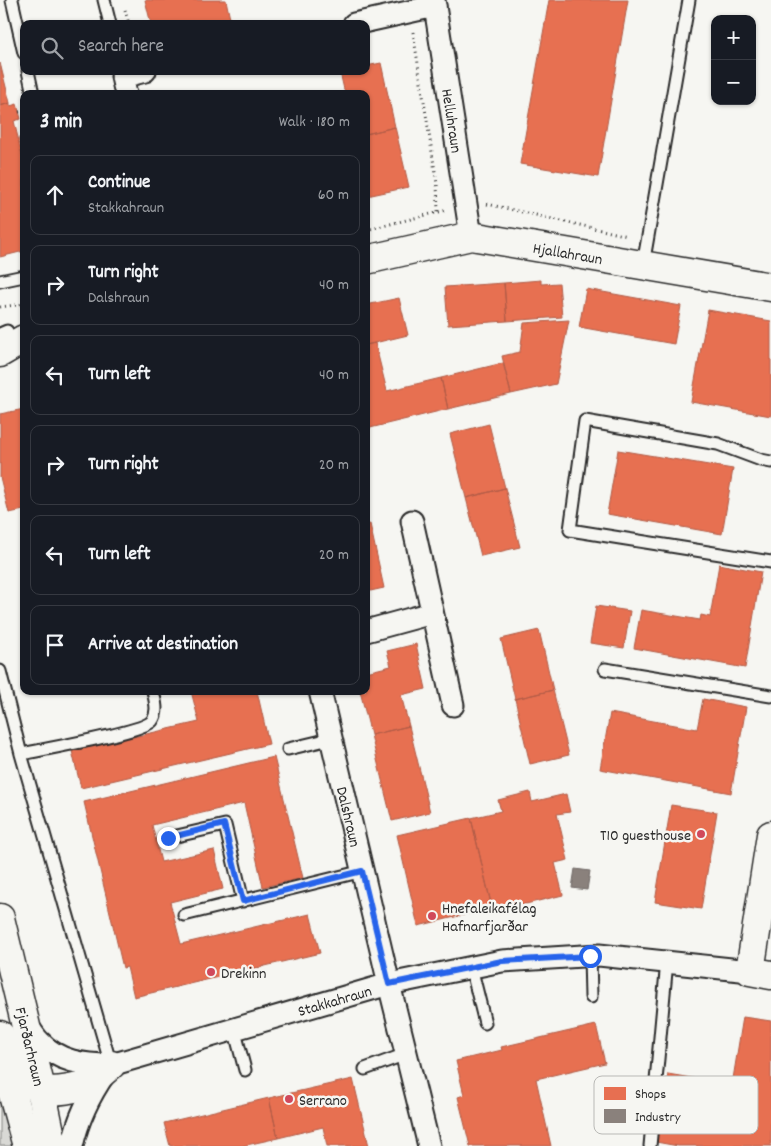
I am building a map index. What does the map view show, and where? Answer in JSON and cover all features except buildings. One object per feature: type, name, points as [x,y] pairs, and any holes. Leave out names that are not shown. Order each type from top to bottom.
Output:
[{"type":"street","name":"Helluhraun","points":[[370,20],[435,3],[470,236]]},
{"type":"street","points":[[123,80],[135,75]]},
{"type":"street","name":"Hjallahraun","points":[[370,259],[470,236],[771,287]]},
{"type":"street","points":[[412,521],[453,705]]},
{"type":"street","points":[[370,630],[432,613]]},
{"type":"street","name":"Dalshraun","points":[[321,695],[429,1146]]},
{"type":"street","points":[[760,973],[771,835]]},
{"type":"street","name":"Fjarðarhraun","points":[[0,918],[53,1146]]},
{"type":"street","name":"Stakkahraun","points":[[25,1022],[39,1041],[51,1052],[71,1061],[90,1065],[111,1065],[389,984],[502,961],[599,955],[760,973]]},
{"type":"street","points":[[0,1035],[22,1074],[34,1086],[41,1089],[74,1088],[88,1083],[111,1065]]},
{"type":"street","name":"Fjarðarhraun","points":[[0,1049],[27,1146]]},
{"type":"street","points":[[72,1146],[76,1128],[85,1106],[96,1085],[111,1065]]},
{"type":"lane","points":[[12,0],[20,35]]},
{"type":"lane","points":[[104,0],[109,20]]},
{"type":"lane","points":[[643,265],[689,0]]},
{"type":"lane","points":[[29,75],[32,90]]},
{"type":"lane","points":[[0,281],[20,277]]},
{"type":"lane","points":[[771,462],[718,444],[585,421],[570,530],[771,562]]},
{"type":"lane","points":[[605,669],[771,696]]},
{"type":"lane","points":[[0,671],[21,754],[111,1065]]},
{"type":"lane","points":[[21,754],[92,740],[141,727],[152,722],[156,711],[154,695]]},
{"type":"lane","points":[[288,749],[330,739]]},
{"type":"lane","points":[[168,838],[224,824],[243,901]]},
{"type":"lane","points":[[184,915],[362,871]]},
{"type":"lane","points":[[590,956],[591,997]]},
{"type":"lane","points":[[656,1076],[666,961]]},
{"type":"lane","points":[[471,967],[485,1023]]},
{"type":"lane","points":[[234,1028],[245,1070]]},
{"type":"lane","points":[[365,1070],[406,1054]]},
{"type":"path","points":[[410,11],[437,184],[438,212]]},
{"type":"path","points":[[8,332],[20,311]]},
{"type":"shaded area","points":[[0,1086],[15,1146],[0,1146]]},
{"type":"place","name":"T10 guesthouse","points":[[701,834]]},
{"type":"place","name":"Hnefaleikafélag Hafnarfjarðar","points":[[432,916]]},
{"type":"place","name":"Drekinn","points":[[211,972]]},
{"type":"place","name":"Serrano","points":[[289,1099]]},
{"type":"route","points":[[168,838],[224,824],[243,901],[362,871],[389,984],[502,961],[590,956]]}]
